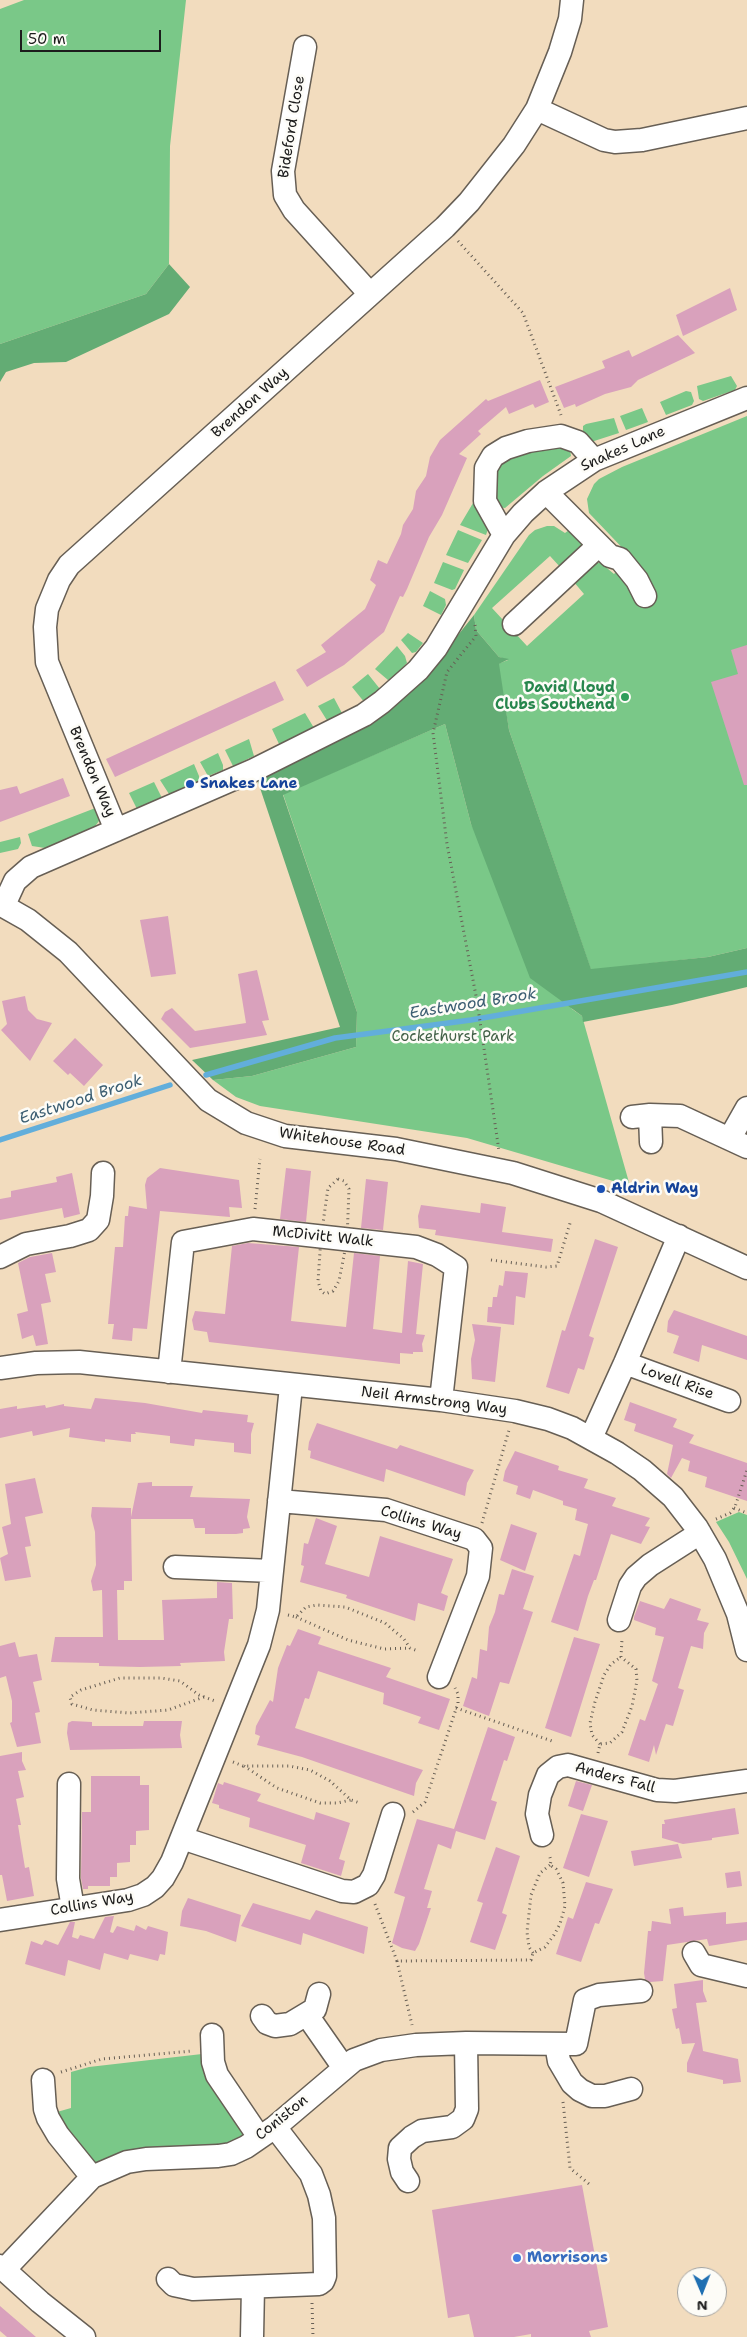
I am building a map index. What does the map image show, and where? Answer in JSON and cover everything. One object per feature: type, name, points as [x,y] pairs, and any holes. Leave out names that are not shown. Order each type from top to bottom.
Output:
[{"type":"street","name":"Brendon Way","points":[[116,830],[47,662],[44,627],[47,609],[59,580],[69,565],[445,227],[490,177],[537,109],[560,52],[570,19],[572,0]]},
{"type":"street","name":"Bideford Close","points":[[304,47],[283,170],[285,195],[294,210],[370,294]]},
{"type":"street","points":[[537,109],[604,140],[615,142],[642,140],[747,118]]},
{"type":"street","name":"Snakes Lane","points":[[2,904],[22,874],[41,862],[254,770],[345,726],[382,702],[418,670],[436,648],[504,535],[523,513],[546,492],[594,460],[747,398]]},
{"type":"street","points":[[504,535],[485,501],[488,462],[506,448],[553,436],[569,437],[578,442],[594,460]]},
{"type":"street","points":[[546,492],[604,550],[620,559],[638,580],[642,591]]},
{"type":"street","points":[[514,624],[604,550]]},
{"type":"street","name":"Whitehouse Road","points":[[2,904],[68,952],[208,1100],[246,1123],[285,1136],[396,1149],[514,1173],[601,1201],[747,1268]]},
{"type":"street","points":[[651,1142],[641,1116],[680,1116],[739,1143],[747,1108]]},
{"type":"street","points":[[0,1257],[26,1244],[70,1236],[88,1230],[98,1220],[103,1173]]},
{"type":"street","name":"McDivitt Walk","points":[[169,1372],[183,1242],[253,1229],[416,1247],[437,1255],[456,1267],[441,1400]]},
{"type":"street","points":[[591,1438],[626,1363],[679,1236]]},
{"type":"street","name":"Neil Armstrong Way","points":[[0,1368],[58,1361],[441,1400],[515,1411],[548,1420],[591,1438],[642,1470],[673,1497],[699,1530],[715,1559],[740,1620],[747,1650]]},
{"type":"street","name":"Lovell Rise","points":[[626,1363],[729,1401]]},
{"type":"street","name":"Collins Way","points":[[0,1920],[128,1900],[143,1895],[155,1888],[172,1862],[253,1662],[268,1610],[291,1386]]},
{"type":"street","name":"Collins Way","points":[[279,1502],[386,1510],[474,1539],[481,1548],[478,1576],[446,1681]]},
{"type":"street","points":[[619,1620],[630,1586],[636,1577],[699,1530]]},
{"type":"street","points":[[175,1567],[272,1571]]},
{"type":"street","name":"Anders Fall","points":[[542,1835],[537,1814],[540,1795],[548,1775],[558,1767],[568,1764],[657,1790],[675,1791],[747,1781]]},
{"type":"street","points":[[69,1784],[68,1879],[73,1908]]},
{"type":"street","points":[[182,1838],[342,1891],[354,1892],[368,1885],[374,1875],[393,1814]]},
{"type":"street","points":[[694,1953],[701,1965],[747,1976]]},
{"type":"street","points":[[630,2089],[605,2096],[592,2096],[580,2090],[572,2083],[558,2061],[585,2000],[598,1995],[640,1992]]},
{"type":"street","points":[[262,2016],[267,2024],[275,2026],[290,2024],[315,2009],[319,1994]]},
{"type":"street","points":[[307,2015],[344,2068]]},
{"type":"street","points":[[168,2278],[174,2285],[188,2289],[253,2287],[318,2280],[324,2218],[319,2195],[311,2174],[267,2132],[217,2075],[212,2042]]},
{"type":"street","points":[[408,2181],[401,2166],[400,2148],[422,2131],[452,2127],[463,2119],[467,2109],[466,2043]]},
{"type":"street","name":"Coniston","points":[[2,2268],[92,2177],[127,2162],[146,2159],[231,2154],[267,2132],[354,2060],[381,2050],[416,2045],[466,2043],[566,2044]]},
{"type":"street","points":[[44,2080],[45,2109],[48,2118],[92,2177]]},
{"type":"street","points":[[2,2268],[84,2337]]},
{"type":"street","points":[[252,2337],[253,2287]]},
{"type":"path","points":[[445,227],[523,313],[569,437]]},
{"type":"path","points":[[475,622],[476,636],[447,672],[433,733],[447,844],[477,1001],[500,1155]]},
{"type":"path","points":[[253,1229],[260,1159]]},
{"type":"path","points":[[491,1260],[546,1267],[557,1266],[572,1220]]},
{"type":"path","points":[[474,1539],[482,1524],[515,1411]]},
{"type":"path","points":[[699,1530],[730,1513],[740,1496],[747,1470]]},
{"type":"path","points":[[734,1508],[747,1513]]},
{"type":"path","points":[[296,1617],[306,1607],[317,1605],[353,1609],[385,1623],[404,1638],[410,1648]]},
{"type":"path","points":[[268,1610],[296,1617],[328,1633],[368,1646],[418,1650]]},
{"type":"path","points":[[600,1744],[592,1735],[590,1723],[604,1675],[611,1664],[621,1657],[623,1645],[619,1620]]},
{"type":"path","points":[[600,1744],[610,1743],[622,1732],[632,1706],[637,1681],[636,1669],[621,1657]]},
{"type":"path","points":[[204,1697],[168,1710],[129,1713],[93,1710],[72,1704],[70,1697],[80,1690],[106,1681],[136,1678],[173,1679],[180,1681],[204,1697],[215,1701]]},
{"type":"path","points":[[393,1814],[414,1812],[425,1802],[456,1708],[458,1694],[446,1681]]},
{"type":"path","points":[[456,1708],[552,1741]]},
{"type":"path","points":[[592,1771],[600,1744]]},
{"type":"path","points":[[215,1756],[244,1766],[277,1788],[303,1797],[328,1803],[351,1800]]},
{"type":"path","points":[[244,1766],[289,1766],[310,1770],[330,1781],[351,1800],[360,1803]]},
{"type":"path","points":[[533,1952],[529,1947],[527,1932],[531,1895],[540,1874],[552,1861]]},
{"type":"path","points":[[533,1952],[545,1947],[554,1935],[560,1924],[565,1906],[563,1883],[556,1869],[550,1865]]},
{"type":"path","points":[[368,1885],[397,1961],[416,2045]]},
{"type":"path","points":[[397,1961],[531,1960],[533,1952]]},
{"type":"path","points":[[44,2080],[76,2066],[102,2059],[212,2042]]},
{"type":"path","points":[[563,2100],[570,2168],[589,2184]]},
{"type":"path","points":[[313,2337],[318,2280]]},
{"type":"green space","points":[[24,0],[186,0],[170,146],[169,264],[146,294],[0,344],[0,9]]},
{"type":"green space","points":[[169,264],[190,287],[169,314],[66,362],[34,363],[6,372],[0,382],[0,344],[146,294]]},
{"type":"green space","points":[[731,376],[737,386],[735,390],[703,401],[699,399],[697,386]]},
{"type":"green space","points":[[686,391],[691,392],[694,401],[692,405],[666,415],[660,402]]},
{"type":"green space","points":[[642,408],[648,422],[626,430],[620,416]]},
{"type":"green space","name":"David Lloyd Clubs Southend","points":[[747,416],[747,948],[708,957],[591,970],[509,730],[498,664],[508,660],[499,657],[476,630],[474,615],[529,535],[535,530],[547,526],[554,526],[565,533],[569,530],[581,541],[582,549],[561,568],[550,556],[492,608],[527,646],[584,594],[573,581],[595,563],[601,563],[614,574],[631,557],[589,513],[587,499],[594,484],[599,479],[622,467]]},
{"type":"green space","points":[[614,418],[619,433],[591,442],[583,435],[583,426],[586,424]]},
{"type":"green space","points":[[557,445],[570,449],[571,456],[543,476],[505,508],[497,507],[492,470],[507,457]]},
{"type":"green space","points":[[476,498],[488,529],[486,535],[460,525]]},
{"type":"green space","points":[[458,530],[482,540],[468,563],[446,555]]},
{"type":"green space","points":[[443,562],[464,570],[455,589],[452,590],[434,583]]},
{"type":"green space","points":[[430,591],[445,599],[446,605],[441,615],[423,606]]},
{"type":"green space","points":[[474,615],[476,630],[499,657],[509,659],[499,664],[509,730],[591,969],[708,957],[747,948],[747,987],[672,1005],[583,1022],[582,1016],[530,978],[471,824],[445,724],[283,795],[357,1012],[356,1047],[252,1076],[213,1080],[192,1060],[340,1027],[257,779],[434,665]]},
{"type":"green space","points":[[408,633],[423,643],[416,652],[412,653],[401,640]]},
{"type":"green space","points":[[397,646],[405,656],[407,663],[392,679],[388,680],[375,669]]},
{"type":"green space","points":[[368,674],[380,689],[365,703],[352,687]]},
{"type":"green space","points":[[334,698],[343,715],[328,722],[318,706]]},
{"type":"green space","points":[[305,713],[314,728],[282,745],[279,744],[272,729]]},
{"type":"green space","name":"Cockethurst Park","points":[[445,724],[471,824],[572,1009],[582,1016],[630,1186],[467,1138],[260,1106],[236,1097],[213,1080],[252,1076],[356,1047],[357,1012],[283,794]]},
{"type":"green space","points":[[249,739],[254,756],[233,766],[225,750]]},
{"type":"green space","points":[[218,753],[223,770],[208,776],[200,762]]},
{"type":"green space","points":[[194,764],[199,781],[172,795],[169,794],[160,780]]},
{"type":"green space","points":[[154,782],[162,798],[161,800],[138,811],[129,793]]},
{"type":"green space","points":[[98,807],[99,821],[93,829],[45,848],[32,846],[28,834]]},
{"type":"green space","points":[[20,837],[21,843],[18,849],[0,853],[0,842]]},
{"type":"green space","points":[[739,1512],[747,1515],[747,1579],[729,1542],[716,1522]]},
{"type":"green space","points":[[202,2054],[259,2137],[92,2177],[57,2112],[71,2108],[71,2072],[89,2067]]},
{"type":"building","points":[[730,288],[737,310],[683,336],[676,315]]},
{"type":"building","points":[[678,335],[695,353],[638,380],[631,387],[605,394],[576,407],[575,404],[564,408],[555,387],[605,368],[602,361],[629,350],[632,357]]},
{"type":"building","points":[[540,380],[549,402],[535,408],[533,404],[509,414],[506,407],[478,431],[481,434],[459,454],[467,458],[442,515],[429,537],[407,589],[403,597],[400,596],[384,632],[344,665],[307,687],[296,670],[326,652],[321,645],[365,609],[376,585],[370,580],[378,560],[387,564],[401,534],[403,525],[413,509],[416,491],[426,476],[430,457],[440,440],[486,399],[488,401]]},
{"type":"building","points":[[747,645],[747,785],[744,785],[711,682],[738,674],[731,650]]},
{"type":"building","points":[[275,681],[284,700],[115,777],[106,759]]},
{"type":"building","points":[[63,778],[70,796],[0,822],[0,790],[17,786],[20,794]]},
{"type":"building","points":[[168,916],[176,974],[151,977],[140,920]]},
{"type":"building","points":[[257,970],[269,1020],[262,1021],[267,1035],[190,1048],[161,1019],[165,1012],[172,1008],[195,1031],[246,1023],[238,974]]},
{"type":"building","points":[[25,996],[28,1010],[37,1019],[52,1023],[30,1061],[1,1030],[7,1024],[2,1001]]},
{"type":"building","points":[[75,1038],[103,1065],[84,1086],[53,1061]]},
{"type":"building","points":[[160,1168],[239,1180],[242,1208],[229,1207],[230,1217],[160,1211],[147,1329],[133,1328],[132,1341],[112,1339],[114,1324],[108,1324],[115,1247],[123,1247],[125,1216],[128,1216],[129,1206],[147,1209],[145,1185],[147,1178]]},
{"type":"building","points":[[286,1168],[311,1171],[306,1222],[280,1219]]},
{"type":"building","points":[[72,1173],[80,1214],[64,1218],[62,1208],[0,1220],[0,1199],[11,1197],[11,1191],[57,1182],[56,1177]]},
{"type":"building","points":[[366,1179],[388,1182],[383,1230],[361,1228]]},
{"type":"building","points":[[481,1203],[506,1207],[502,1232],[553,1239],[551,1252],[435,1235],[436,1230],[419,1228],[418,1216],[421,1205],[480,1213]]},
{"type":"building","points":[[595,1239],[618,1247],[589,1336],[594,1338],[584,1370],[578,1368],[569,1394],[546,1387],[562,1330],[565,1331]]},
{"type":"building","points":[[248,1243],[299,1247],[291,1321],[346,1327],[354,1253],[380,1256],[373,1329],[402,1333],[408,1261],[423,1264],[416,1334],[425,1335],[422,1344],[423,1352],[413,1352],[413,1354],[400,1353],[400,1364],[209,1342],[207,1332],[194,1330],[192,1320],[195,1311],[225,1314],[232,1246]]},
{"type":"building","points":[[52,1253],[56,1272],[45,1274],[51,1302],[41,1304],[48,1344],[36,1346],[33,1335],[22,1339],[17,1314],[28,1311],[18,1263],[30,1257]]},
{"type":"building","points":[[505,1271],[528,1273],[525,1298],[516,1296],[514,1325],[487,1322],[488,1307],[492,1307],[493,1297],[497,1297],[499,1285],[503,1286]]},
{"type":"building","points":[[674,1310],[747,1336],[747,1360],[702,1345],[699,1362],[673,1353],[679,1336],[667,1332],[668,1321]]},
{"type":"building","points":[[472,1324],[501,1327],[495,1382],[472,1379],[471,1359],[475,1340]]},
{"type":"building","points":[[95,1398],[145,1403],[202,1413],[203,1410],[248,1415],[247,1422],[254,1423],[251,1434],[251,1454],[234,1452],[234,1443],[195,1439],[194,1446],[170,1443],[170,1436],[135,1432],[136,1434],[131,1434],[131,1442],[105,1439],[105,1442],[69,1437],[70,1428],[33,1436],[32,1431],[0,1438],[0,1409],[17,1406],[17,1409],[45,1405],[46,1408],[64,1404],[64,1406],[91,1409]]},
{"type":"building","points":[[630,1402],[677,1419],[673,1427],[694,1435],[689,1443],[747,1463],[747,1501],[705,1487],[707,1477],[688,1471],[690,1461],[682,1458],[671,1478],[667,1474],[673,1445],[634,1431],[636,1424],[624,1420]]},
{"type":"building","points":[[317,1423],[397,1449],[400,1445],[474,1470],[467,1483],[465,1496],[386,1469],[384,1482],[310,1458],[309,1442]]},
{"type":"building","points":[[515,1451],[559,1466],[558,1470],[588,1479],[584,1488],[616,1498],[612,1506],[650,1518],[645,1526],[650,1527],[641,1544],[611,1534],[596,1580],[594,1580],[588,1596],[578,1631],[551,1622],[574,1554],[580,1556],[588,1524],[575,1520],[577,1509],[563,1505],[563,1501],[533,1490],[530,1499],[516,1494],[518,1486],[503,1481],[505,1471]]},
{"type":"building","points":[[35,1478],[43,1513],[25,1517],[31,1546],[25,1547],[31,1577],[5,1581],[0,1558],[8,1554],[2,1527],[11,1524],[5,1484]]},
{"type":"building","points":[[152,1482],[152,1486],[193,1486],[190,1497],[250,1499],[247,1517],[250,1528],[243,1529],[243,1533],[236,1534],[205,1534],[205,1528],[195,1528],[193,1519],[131,1519],[132,1581],[124,1581],[124,1590],[117,1590],[118,1640],[164,1640],[162,1600],[217,1598],[217,1582],[232,1583],[233,1619],[229,1619],[224,1652],[225,1661],[180,1663],[181,1666],[140,1667],[99,1666],[99,1663],[51,1662],[55,1637],[103,1637],[102,1590],[93,1591],[91,1581],[96,1565],[95,1532],[91,1516],[92,1507],[131,1508],[131,1517],[138,1483]]},
{"type":"building","points":[[316,1518],[337,1526],[325,1564],[369,1577],[380,1536],[453,1559],[441,1593],[448,1596],[444,1611],[418,1603],[415,1621],[346,1598],[347,1595],[300,1582],[304,1566],[301,1565],[304,1543],[308,1544]]},
{"type":"building","points":[[511,1524],[537,1533],[525,1571],[500,1560]]},
{"type":"building","points":[[512,1569],[534,1576],[523,1609],[533,1612],[509,1684],[500,1682],[489,1716],[463,1706],[472,1677],[477,1679],[480,1649],[487,1651],[489,1627],[499,1594],[504,1595]]},
{"type":"building","points":[[670,1598],[701,1609],[697,1620],[709,1623],[704,1633],[703,1649],[691,1646],[678,1688],[684,1690],[673,1726],[666,1724],[656,1755],[654,1745],[649,1762],[628,1755],[640,1719],[645,1721],[658,1684],[652,1681],[664,1637],[655,1635],[656,1628],[634,1620],[634,1617],[640,1601],[664,1609]]},
{"type":"building","points":[[298,1629],[321,1637],[318,1644],[391,1668],[386,1677],[450,1699],[439,1730],[418,1723],[421,1717],[383,1704],[384,1693],[318,1671],[309,1699],[305,1698],[295,1728],[423,1770],[416,1783],[414,1796],[302,1757],[257,1745],[260,1736],[255,1734],[256,1726],[270,1700],[273,1702],[278,1668],[287,1645],[290,1646]]},
{"type":"building","points":[[574,1637],[600,1644],[571,1737],[545,1728]]},
{"type":"building","points":[[15,1642],[19,1657],[37,1654],[42,1680],[33,1682],[40,1712],[35,1713],[41,1743],[17,1747],[10,1723],[12,1722],[12,1701],[6,1676],[0,1678],[0,1646]]},
{"type":"building","points":[[72,1721],[92,1722],[92,1726],[143,1726],[144,1721],[182,1721],[180,1735],[182,1748],[70,1750],[67,1733],[68,1723]]},
{"type":"building","points":[[488,1727],[515,1737],[507,1761],[504,1760],[491,1800],[497,1802],[485,1840],[456,1831],[451,1849],[438,1844],[424,1889],[432,1891],[427,1908],[431,1908],[419,1944],[415,1951],[402,1948],[392,1943],[405,1897],[394,1893],[417,1819],[454,1829]]},
{"type":"building","points":[[22,1752],[22,1761],[26,1770],[18,1771],[24,1797],[16,1799],[21,1825],[18,1825],[25,1868],[29,1867],[34,1896],[7,1901],[2,1875],[0,1875],[0,1756]]},
{"type":"building","points":[[91,1776],[140,1776],[140,1785],[149,1785],[149,1830],[136,1831],[136,1845],[130,1845],[130,1862],[117,1863],[117,1877],[110,1877],[110,1886],[88,1886],[88,1889],[83,1889],[81,1878],[82,1812],[91,1812]]},
{"type":"building","points":[[576,1781],[592,1785],[583,1811],[568,1806]]},
{"type":"building","points":[[224,1782],[261,1794],[257,1801],[314,1820],[316,1812],[350,1823],[339,1859],[345,1861],[341,1876],[301,1863],[306,1845],[249,1827],[250,1818],[219,1808],[219,1805],[212,1803],[218,1783],[223,1785]]},
{"type":"building","points":[[735,1808],[739,1834],[683,1844],[662,1838],[662,1824],[665,1824],[664,1820]]},
{"type":"building","points":[[581,1814],[608,1821],[589,1877],[563,1868]]},
{"type":"building","points":[[678,1844],[682,1858],[634,1866],[631,1851]]},
{"type":"building","points":[[496,1847],[520,1856],[502,1913],[507,1915],[495,1950],[470,1942],[483,1903],[477,1901]]},
{"type":"building","points":[[740,1871],[742,1886],[727,1888],[725,1873]]},
{"type":"building","points":[[586,1882],[613,1889],[599,1924],[595,1923],[581,1962],[556,1954],[568,1917],[573,1919]]},
{"type":"building","points":[[188,1898],[241,1915],[236,1942],[206,1931],[180,1926],[182,1911]]},
{"type":"building","points":[[253,1903],[310,1920],[316,1910],[368,1927],[364,1954],[303,1933],[301,1945],[241,1926]]},
{"type":"building","points":[[683,1907],[684,1916],[726,1912],[726,1924],[747,1922],[747,1940],[709,1946],[707,1939],[667,1945],[663,1981],[650,1982],[645,1979],[644,1973],[648,1931],[651,1931],[652,1921],[671,1924],[669,1909]]},
{"type":"building","points":[[114,1916],[110,1932],[113,1933],[117,1926],[134,1931],[136,1925],[146,1930],[148,1926],[168,1932],[165,1955],[160,1954],[158,1961],[130,1954],[128,1960],[104,1953],[100,1970],[68,1960],[65,1976],[25,1964],[31,1941],[42,1945],[45,1940],[58,1945],[70,1922],[75,1922],[72,1937],[78,1939],[80,1935],[94,1939],[105,1917]]},
{"type":"building","points":[[703,1980],[703,1991],[707,2002],[696,2003],[703,2051],[738,2059],[741,2082],[723,2084],[723,2080],[687,2072],[687,2063],[695,2043],[682,2044],[679,2028],[676,2029],[672,2009],[677,2008],[674,1984]]},
{"type":"building","name":"Morrisons","points":[[582,2185],[608,2327],[589,2331],[591,2337],[531,2337],[531,2334],[514,2337],[474,2337],[469,2314],[448,2318],[432,2210]]},
{"type":"building","points":[[0,2306],[36,2337],[7,2337],[0,2331]]},
{"type":"waterway","name":"Eastwood Brook","points":[[206,1075],[335,1038],[471,1020],[747,972]]},
{"type":"waterway","name":"Eastwood Brook","points":[[0,1140],[170,1085]]},
{"type":"place","name":"David Lloyd Clubs Southend","points":[[625,697]]},
{"type":"place","name":"Snakes Lane","points":[[190,784]]},
{"type":"place","name":"Aldrin Way","points":[[601,1189]]},
{"type":"place","name":"Morrisons","points":[[517,2258]]}]
